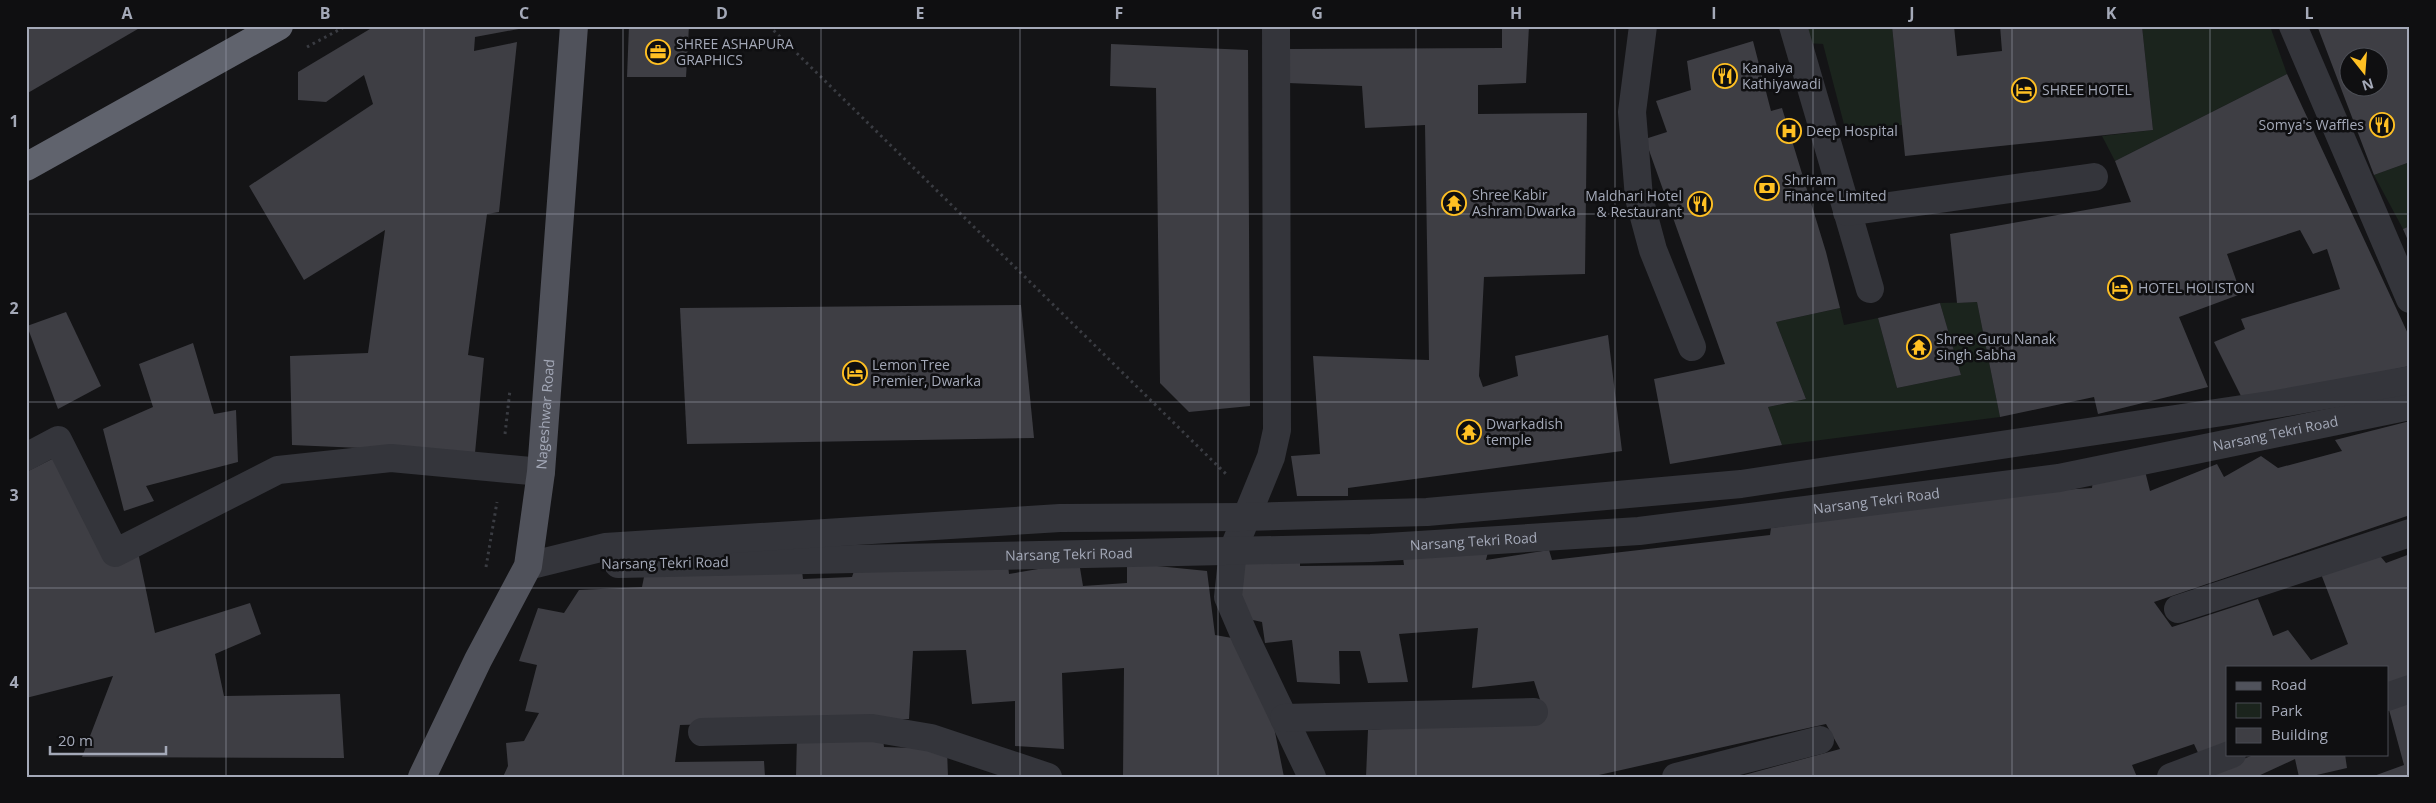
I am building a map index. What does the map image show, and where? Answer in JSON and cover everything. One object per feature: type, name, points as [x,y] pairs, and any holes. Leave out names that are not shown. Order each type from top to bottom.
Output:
[{"type":"highway","points":[[26,166],[279,26]]},
{"type":"main road","name":"Nageshwar Road","points":[[422,777],[478,660],[528,566],[541,472],[574,26]]},
{"type":"street","points":[[1276,26],[1277,430],[1271,457],[1233,550],[1228,597],[1312,777]]},
{"type":"street","points":[[1643,26],[1632,112],[1639,198],[1653,250],[1692,347]]},
{"type":"street","points":[[1793,26],[1870,289]]},
{"type":"street","points":[[2293,26],[2410,299]]},
{"type":"street","points":[[1847,212],[2094,177]]},
{"type":"street","name":"Narsang Tekri Road","points":[[528,566],[605,547],[1060,518],[1245,517],[1427,512],[1741,484],[2276,404],[2410,380]]},
{"type":"street","name":"Narsang Tekri Road","points":[[528,566],[1371,548],[1638,530],[2059,478],[2410,406]]},
{"type":"street","points":[[26,457],[58,440],[115,553],[278,470],[391,458],[541,472]]},
{"type":"street","points":[[2178,609],[2410,533]]},
{"type":"street","points":[[2388,697],[2410,689]]},
{"type":"street","points":[[1284,718],[1534,712]]},
{"type":"street","points":[[702,732],[872,728],[931,738],[1048,777]]},
{"type":"street","points":[[1676,777],[1820,740]]},
{"type":"street","points":[[2171,777],[2227,756]]},
{"type":"path","points":[[769,26],[1221,467],[1236,486],[1245,517]]},
{"type":"path","points":[[485,573],[490,555],[511,381]]},
{"type":"green space","points":[[1798,26],[1892,26],[1902,125],[1846,132],[1823,44],[1806,43]]},
{"type":"green space","points":[[2142,26],[2270,26],[2287,74],[2115,161],[2102,136],[2153,130]]},
{"type":"green space","points":[[2410,162],[2410,226],[2403,229],[2374,175]]},
{"type":"green space","points":[[1977,302],[2000,417],[1782,445],[1768,407],[1806,399],[1776,322],[1840,308],[1844,325],[1878,318],[1897,388],[1961,375],[1940,303]]},
{"type":"building","points":[[26,26],[143,26],[26,94]]},
{"type":"building","points":[[375,26],[535,26],[475,37],[474,51],[517,42],[499,212],[487,214],[468,355],[484,358],[475,453],[292,445],[290,356],[368,353],[385,230],[304,280],[249,186],[373,104],[364,75],[326,102],[298,100],[298,72]]},
{"type":"building","name":"SHREE ASHAPURA GRAPHICS","points":[[629,26],[689,26],[686,77],[627,77]]},
{"type":"building","points":[[1502,26],[1529,26],[1526,83],[1478,85],[1478,114],[1587,113],[1585,274],[1484,277],[1479,376],[1483,387],[1518,376],[1515,356],[1608,335],[1622,451],[1348,488],[1348,496],[1297,496],[1291,456],[1320,454],[1313,356],[1429,360],[1425,125],[1365,128],[1362,86],[1288,83],[1289,49],[1502,48]]},
{"type":"building","name":"SHREE HOTEL","points":[[1892,26],[1954,26],[1957,56],[2002,51],[2000,26],[2142,26],[2153,130],[1905,156]]},
{"type":"building","name":"Somya's Waffles","points":[[2324,26],[2408,26],[2410,162],[2374,175],[2345,98],[2388,98],[2388,48],[2338,48],[2338,80],[2318,28]]},
{"type":"building","points":[[1753,41],[1771,111],[1782,108],[1826,252],[1840,308],[1776,322],[1806,399],[1768,407],[1782,445],[1670,464],[1654,379],[1725,364],[1645,139],[1667,132],[1656,101],[1691,90],[1687,61]]},
{"type":"building","points":[[1111,44],[1248,50],[1250,406],[1189,412],[1160,383],[1156,88],[1110,86]]},
{"type":"building","points":[[2287,74],[2410,338],[2410,366],[2243,400],[2214,342],[2245,329],[2241,319],[2340,289],[2327,249],[2313,254],[2300,230],[2227,254],[2241,294],[2179,317],[2208,387],[2098,414],[2094,397],[2000,417],[1977,302],[1957,303],[1950,234],[2131,202],[2115,161]]},
{"type":"building","points":[[2410,226],[2410,245],[2403,229]]},
{"type":"building","name":"Shree Guru Nanak Singh Sabha","points":[[1940,303],[1961,375],[1897,388],[1878,318]]},
{"type":"building","name":"Lemon Tree Premier, Dwarka","points":[[1021,305],[1034,438],[687,444],[680,308]]},
{"type":"building","points":[[66,312],[101,386],[58,409],[27,326]]},
{"type":"building","points":[[193,343],[214,414],[236,410],[238,462],[146,486],[154,501],[124,511],[103,429],[153,407],[139,364]]},
{"type":"building","points":[[2410,421],[2410,515],[2154,602],[2172,627],[2258,599],[2273,636],[2288,630],[2311,660],[2348,644],[2321,574],[2376,551],[2386,563],[2410,554],[2410,678],[2388,686],[2388,666],[2226,666],[2226,746],[2200,757],[2194,744],[2132,765],[2137,777],[1737,777],[1840,749],[1826,724],[1590,777],[1366,777],[1368,730],[1546,718],[1534,681],[1472,688],[1478,628],[1399,634],[1408,682],[1368,683],[1360,651],[1339,651],[1340,684],[1297,682],[1292,640],[1265,643],[1262,622],[1248,619],[1237,594],[1241,562],[1300,557],[1300,566],[1404,565],[1403,558],[1488,552],[1486,560],[1549,550],[1552,560],[1770,535],[1771,528],[2028,492],[2092,488],[2093,480],[2145,471],[2150,491],[2217,464],[2224,477],[2261,456],[2278,468],[2342,451],[2335,440]]},
{"type":"building","points":[[54,458],[116,566],[138,552],[155,633],[250,603],[261,634],[215,654],[224,696],[340,694],[344,758],[82,757],[113,676],[26,698],[26,472]]},
{"type":"building","points":[[1079,562],[1083,586],[1127,583],[1127,563],[1207,571],[1215,635],[1238,639],[1270,707],[1284,777],[1123,777],[1124,668],[1062,673],[1064,749],[1015,746],[1015,701],[972,704],[966,650],[913,651],[909,719],[680,725],[675,762],[764,761],[765,777],[503,777],[508,766],[506,743],[524,741],[539,713],[525,711],[537,665],[519,661],[538,608],[564,613],[579,590],[642,587],[644,577],[802,571],[803,579],[852,577],[854,571],[1008,565],[1009,574]]},
{"type":"building","points":[[2410,698],[2410,777],[2371,777],[2404,765],[2388,706]]},
{"type":"building","points":[[797,737],[883,739],[884,747],[947,749],[948,777],[796,777]]},
{"type":"building","points":[[2251,756],[2345,756],[2347,768],[2308,777],[2299,777],[2295,759],[2256,777],[2197,777]]},
{"type":"place","name":"SHREE ASHAPURA GRAPHICS","points":[[658,52]]},
{"type":"place","name":"Kanaiya Kathiyawadi","points":[[1725,76]]},
{"type":"place","name":"SHREE HOTEL","points":[[2024,90]]},
{"type":"place","name":"Somya's Waffles","points":[[2382,125]]},
{"type":"place","name":"Deep Hospital","points":[[1789,131]]},
{"type":"place","name":"Shriram Finance Limited","points":[[1767,188]]},
{"type":"place","name":"Shree Kabir Ashram Dwarka","points":[[1454,203]]},
{"type":"place","name":"Maldhari Hotel & Restaurant","points":[[1700,204]]},
{"type":"place","name":"HOTEL HOLISTON","points":[[2120,288]]},
{"type":"place","name":"Shree Guru Nanak Singh Sabha","points":[[1919,347]]},
{"type":"place","name":"Lemon Tree Premier, Dwarka","points":[[855,373]]},
{"type":"place","name":"Dwarkadish temple","points":[[1469,432]]}]
